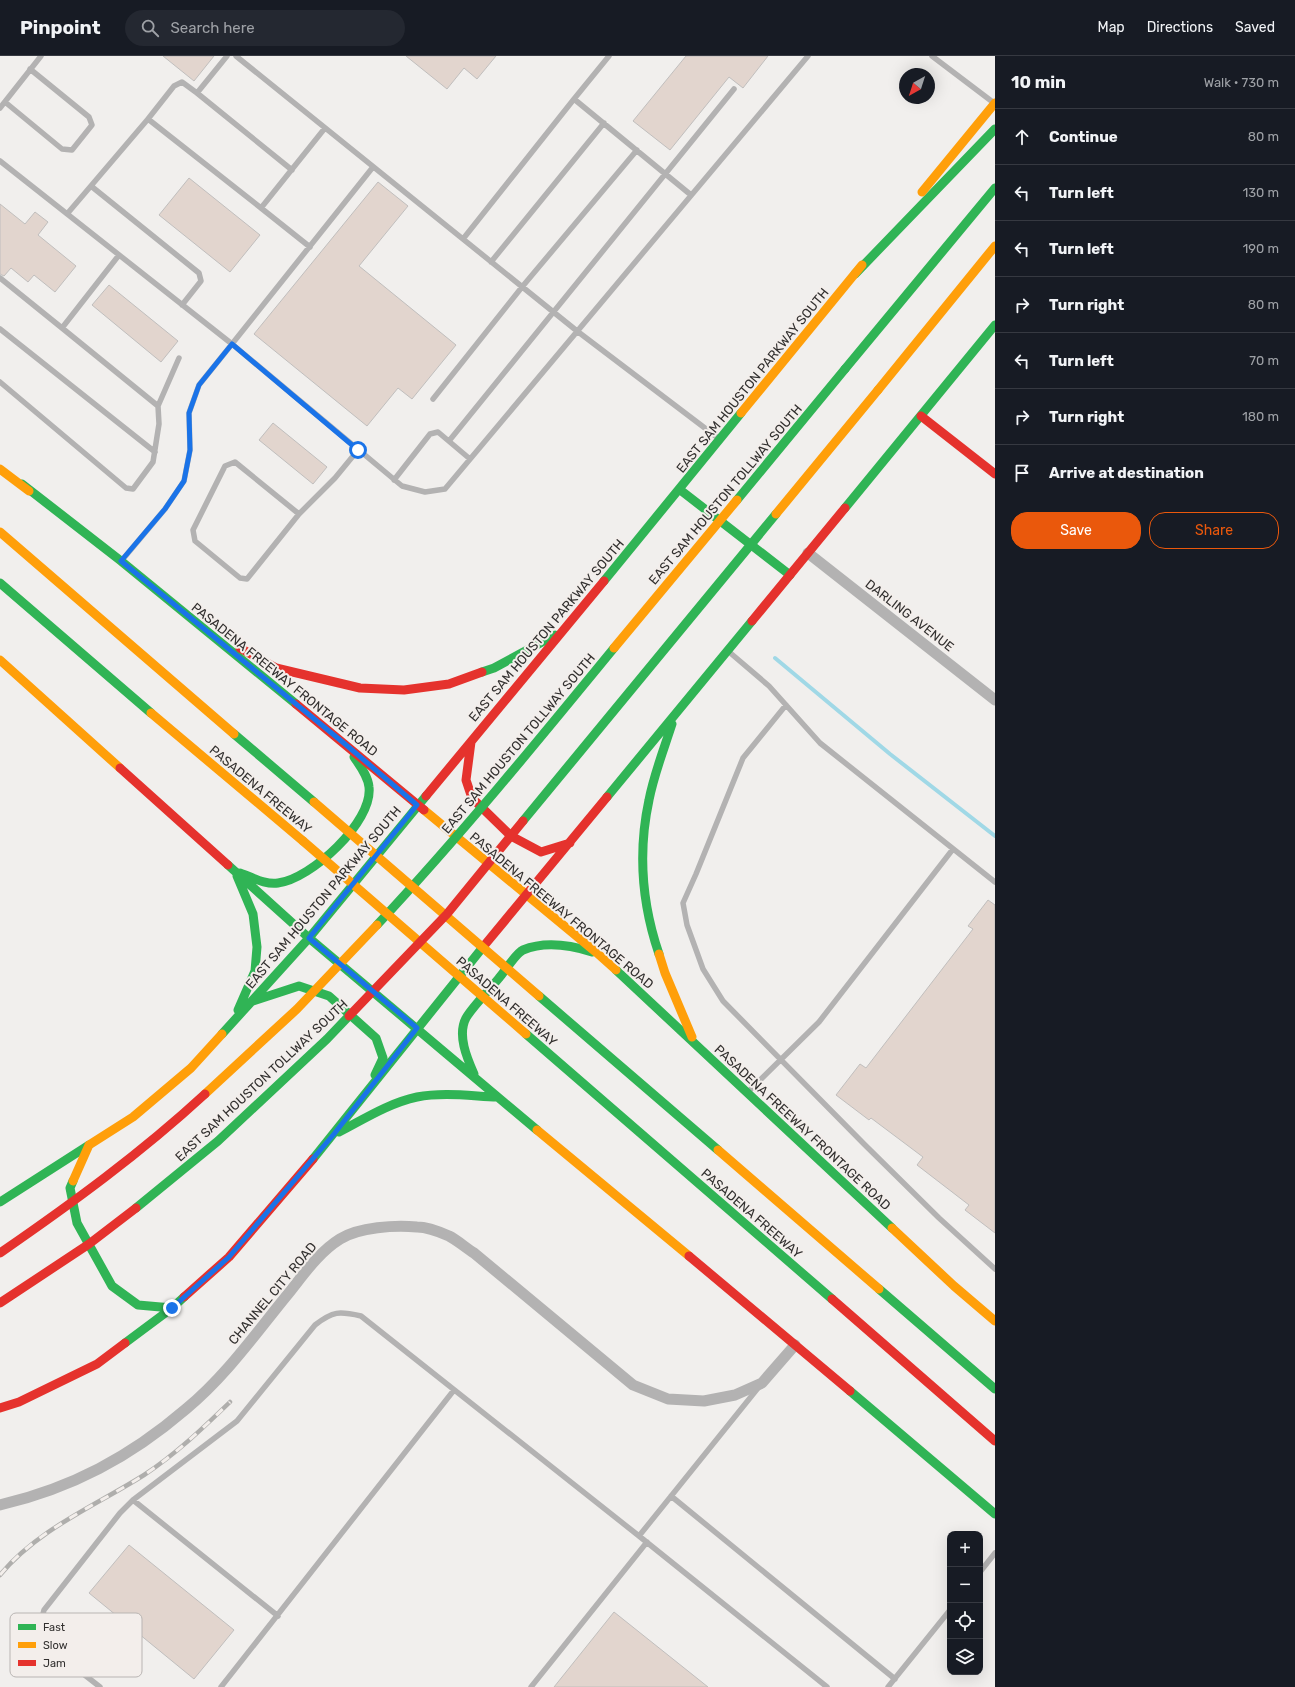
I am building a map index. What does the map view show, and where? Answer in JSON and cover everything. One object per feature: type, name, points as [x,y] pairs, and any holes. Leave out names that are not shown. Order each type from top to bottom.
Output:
[{"type":"main road","name":"EAST SAM HOUSTON PARKWAY SOUTH","points":[[0,1202],[133,1117],[192,1068],[309,938],[417,805],[564,630],[995,103]]},
{"type":"main road","points":[[855,274],[995,129]]},
{"type":"main road","name":"EAST SAM HOUSTON TOLLWAY SOUTH","points":[[0,1253],[63,1209],[122,1164],[190,1108],[302,1004],[414,885],[533,747],[995,188]]},
{"type":"main road","name":"EAST SAM HOUSTON TOLLWAY SOUTH","points":[[0,1302],[89,1244],[155,1194],[218,1141],[327,1039],[447,914],[995,246]]},
{"type":"main road","points":[[0,1408],[19,1402],[97,1364],[172,1308],[229,1257],[334,1134],[417,1028],[995,325]]},
{"type":"main road","points":[[921,416],[995,474]]},
{"type":"main road","name":"PASADENA FREEWAY FRONTAGE ROAD","points":[[0,464],[29,491],[121,561],[597,953],[748,1092],[954,1286],[995,1321]]},
{"type":"main road","points":[[0,470],[29,491]]},
{"type":"main road","points":[[679,489],[790,575]]},
{"type":"main road","name":"PASADENA FREEWAY","points":[[0,532],[995,1389]]},
{"type":"main road","name":"PASADENA FREEWAY","points":[[0,583],[68,643],[303,841],[995,1441]]},
{"type":"main road","points":[[0,588],[68,643]]},
{"type":"main road","points":[[200,626],[276,668],[360,688],[404,690],[449,684],[494,668],[564,630]]},
{"type":"main road","points":[[0,660],[309,938],[995,1514]]},
{"type":"main road","points":[[674,716],[649,799],[643,835],[643,879],[651,931],[665,973],[694,1042]]},
{"type":"main road","points":[[471,742],[466,780],[472,798],[511,836],[541,852],[570,843]]},
{"type":"main road","points":[[234,871],[269,883],[287,881],[302,874],[337,846],[352,831],[363,811],[369,791],[364,773],[345,744]]},
{"type":"main road","points":[[233,1022],[255,971],[257,947],[253,914],[234,871]]},
{"type":"main road","points":[[476,1079],[467,1060],[462,1043],[462,1029],[466,1018],[522,951],[533,946],[547,944],[566,945],[597,953]]},
{"type":"main road","points":[[251,1001],[299,986],[330,996],[376,1038],[383,1058],[369,1089]]},
{"type":"main road","points":[[334,1134],[385,1108],[418,1097],[453,1095],[497,1097]]},
{"type":"main road","points":[[89,1145],[70,1188],[77,1223],[112,1286],[138,1305],[172,1308]]},
{"type":"street","name":"DARLING AVENUE","points":[[808,553],[995,700]]},
{"type":"street","name":"CHANNEL CITY ROAD","points":[[0,1505],[32,1498],[72,1483],[111,1463],[156,1433],[187,1409],[223,1374],[316,1259],[340,1239],[364,1230],[390,1227],[418,1227],[449,1236],[474,1253],[633,1385],[668,1399],[704,1402],[735,1395],[762,1383],[795,1345]]},
{"type":"lane","points":[[0,108],[41,56]]},
{"type":"lane","points":[[197,93],[227,56]]},
{"type":"lane","points":[[236,56],[554,313],[720,439]]},
{"type":"lane","points":[[463,239],[609,56]]},
{"type":"lane","points":[[0,161],[232,344],[394,480],[402,486],[425,492],[445,489],[808,56]]},
{"type":"lane","points":[[932,56],[995,103]]},
{"type":"lane","points":[[5,102],[62,149],[72,150],[92,126],[89,118],[30,69]]},
{"type":"lane","points":[[67,214],[174,86],[182,82],[292,170]]},
{"type":"lane","points":[[449,441],[734,89]]},
{"type":"lane","points":[[574,99],[691,194]]},
{"type":"lane","points":[[148,118],[310,247]]},
{"type":"lane","points":[[491,262],[604,123]]},
{"type":"lane","points":[[261,208],[325,128]]},
{"type":"lane","points":[[433,399],[522,287],[637,150]]},
{"type":"lane","points":[[121,561],[165,509],[184,481],[190,450],[189,413],[199,385],[373,167]]},
{"type":"lane","points":[[91,186],[199,273],[201,280],[182,305]]},
{"type":"lane","points":[[62,328],[119,255]]},
{"type":"lane","points":[[0,278],[158,406]]},
{"type":"lane","points":[[0,329],[154,452]]},
{"type":"lane","points":[[0,382],[126,488],[133,488],[153,462],[159,424],[158,406],[180,358]]},
{"type":"lane","points":[[394,480],[430,434],[438,432],[470,459]]},
{"type":"lane","points":[[299,514],[235,462],[225,466],[193,530],[195,541],[240,578],[246,579],[299,514],[335,478],[358,450]]},
{"type":"lane","points":[[728,651],[770,686],[820,743],[995,882]]},
{"type":"lane","points":[[786,705],[743,758],[683,903],[687,925],[703,969],[723,1000],[927,1207],[995,1269]]},
{"type":"lane","points":[[748,1092],[819,1022],[953,849]]},
{"type":"lane","points":[[43,1613],[44,1610],[120,1513],[133,1500],[237,1421],[315,1326],[326,1316],[343,1312],[361,1316],[647,1542],[827,1687]]},
{"type":"lane","points":[[639,1536],[762,1383]]},
{"type":"lane","points":[[221,1687],[454,1390]]},
{"type":"lane","points":[[671,1496],[894,1679]]},
{"type":"lane","points":[[133,1500],[278,1616]]},
{"type":"lane","points":[[531,1687],[647,1542]]},
{"type":"lane","points":[[983,1568],[995,1553]]},
{"type":"lane","points":[[888,1687],[947,1614]]},
{"type":"lane","points":[[87,1677],[100,1687]]},
{"type":"building","points":[[163,56],[214,56],[194,81]]},
{"type":"building","points":[[406,56],[496,56],[477,79],[464,68],[447,89]]},
{"type":"building","points":[[686,56],[768,56],[743,88],[729,77],[670,150],[633,121]]},
{"type":"building","points":[[189,178],[260,235],[230,272],[159,215]]},
{"type":"building","points":[[378,182],[408,206],[359,266],[456,345],[412,399],[398,388],[367,426],[254,334]]},
{"type":"building","points":[[0,204],[25,224],[35,212],[48,222],[38,235],[76,266],[55,292],[34,275],[28,282],[11,268],[4,276],[0,274]]},
{"type":"building","points":[[109,285],[178,341],[161,362],[92,305]]},
{"type":"building","points":[[273,423],[327,467],[313,484],[259,440]]},
{"type":"building","points":[[988,900],[995,905],[995,1233],[965,1210],[969,1205],[917,1165],[923,1157],[871,1118],[869,1120],[836,1095],[860,1064],[866,1068],[973,929],[968,926]]},
{"type":"building","points":[[129,1545],[234,1630],[194,1679],[142,1636],[142,1613],[113,1613],[89,1593]]},
{"type":"building","points":[[614,1612],[708,1687],[554,1687]]},
{"type":"waterway","points":[[775,658],[890,754],[995,836]]},
{"type":"railway","points":[[0,1575],[15,1559],[49,1531],[144,1475],[178,1450],[230,1402]]},
{"type":"traffic: fast","points":[[855,274],[995,129]]},
{"type":"traffic: fast","points":[[845,369],[995,188]]},
{"type":"traffic: fast","points":[[845,508],[995,325]]},
{"type":"traffic: fast","points":[[737,500],[845,369]]},
{"type":"traffic: fast","points":[[604,581],[741,413]]},
{"type":"traffic: fast","points":[[22,484],[121,561],[296,704]]},
{"type":"traffic: fast","points":[[679,489],[790,575]]},
{"type":"traffic: fast","points":[[523,821],[776,514]]},
{"type":"traffic: fast","points":[[0,583],[151,713]]},
{"type":"traffic: fast","points":[[607,797],[752,621]]},
{"type":"traffic: fast","points":[[482,672],[494,668],[555,635]]},
{"type":"traffic: fast","points":[[377,925],[468,823],[614,648]]},
{"type":"traffic: fast","points":[[659,954],[653,935],[645,897],[643,858],[644,839],[651,790],[672,724]]},
{"type":"traffic: fast","points":[[234,734],[314,802]]},
{"type":"traffic: fast","points":[[240,873],[263,882],[278,883],[292,879],[307,871],[337,847],[351,832],[368,801],[369,787],[367,779],[354,757]]},
{"type":"traffic: fast","points":[[222,1034],[309,938],[426,796]]},
{"type":"traffic: fast","points":[[228,865],[309,938],[537,1130]]},
{"type":"traffic: fast","points":[[237,876],[253,914],[257,947],[255,971],[238,1010]]},
{"type":"traffic: fast","points":[[474,1074],[464,1046],[462,1032],[463,1025],[466,1018],[517,955],[523,950],[531,947],[549,945],[575,947],[592,952]]},
{"type":"traffic: fast","points":[[313,1159],[483,947]]},
{"type":"traffic: fast","points":[[616,970],[892,1228]]},
{"type":"traffic: fast","points":[[253,1001],[299,986],[329,996],[376,1038],[383,1058],[375,1075]]},
{"type":"traffic: fast","points":[[539,996],[718,1150]]},
{"type":"traffic: fast","points":[[136,1208],[218,1141],[327,1039],[349,1016]]},
{"type":"traffic: fast","points":[[526,1034],[832,1299]]},
{"type":"traffic: fast","points":[[339,1132],[387,1107],[417,1097],[447,1095],[497,1097]]},
{"type":"traffic: fast","points":[[0,1202],[89,1145]]},
{"type":"traffic: fast","points":[[73,1181],[70,1188],[77,1223],[112,1286],[138,1305],[172,1308],[184,1297]]},
{"type":"traffic: fast","points":[[879,1289],[995,1389]]},
{"type":"traffic: fast","points":[[125,1343],[172,1308]]},
{"type":"traffic: fast","points":[[850,1391],[995,1514]]},
{"type":"traffic: slow","points":[[922,192],[995,103]]},
{"type":"traffic: slow","points":[[878,390],[995,246]]},
{"type":"traffic: slow","points":[[741,413],[862,265]]},
{"type":"traffic: slow","points":[[776,514],[878,390]]},
{"type":"traffic: slow","points":[[0,469],[29,491]]},
{"type":"traffic: slow","points":[[614,648],[737,500]]},
{"type":"traffic: slow","points":[[0,532],[234,734]]},
{"type":"traffic: slow","points":[[0,660],[120,768]]},
{"type":"traffic: slow","points":[[151,713],[303,841]]},
{"type":"traffic: slow","points":[[314,802],[539,996]]},
{"type":"traffic: slow","points":[[424,810],[616,970]]},
{"type":"traffic: slow","points":[[303,841],[526,1034]]},
{"type":"traffic: slow","points":[[205,1094],[297,1009],[377,925]]},
{"type":"traffic: slow","points":[[659,954],[665,973],[692,1037]]},
{"type":"traffic: slow","points":[[73,1181],[89,1145],[133,1117],[191,1068],[222,1034]]},
{"type":"traffic: slow","points":[[537,1130],[689,1256]]},
{"type":"traffic: slow","points":[[718,1150],[879,1289]]},
{"type":"traffic: slow","points":[[892,1228],[954,1286],[995,1321]]},
{"type":"traffic: jam","points":[[921,416],[995,474]]},
{"type":"traffic: jam","points":[[752,621],[845,508]]},
{"type":"traffic: jam","points":[[426,796],[604,581]]},
{"type":"traffic: jam","points":[[240,648],[276,668],[360,688],[404,690],[449,684],[482,672]]},
{"type":"traffic: jam","points":[[296,704],[424,810]]},
{"type":"traffic: jam","points":[[471,742],[466,780],[472,798],[511,836],[541,852],[570,843]]},
{"type":"traffic: jam","points":[[120,768],[228,865]]},
{"type":"traffic: jam","points":[[483,947],[607,797]]},
{"type":"traffic: jam","points":[[349,1016],[447,914],[523,821]]},
{"type":"traffic: jam","points":[[0,1253],[53,1216],[131,1157],[205,1094]]},
{"type":"traffic: jam","points":[[184,1297],[229,1257],[313,1159]]},
{"type":"traffic: jam","points":[[0,1303],[89,1244],[136,1208]]},
{"type":"traffic: jam","points":[[689,1256],[850,1391]]},
{"type":"traffic: jam","points":[[832,1299],[995,1441]]},
{"type":"traffic: jam","points":[[0,1408],[19,1402],[97,1364],[125,1343]]},
{"type":"route","points":[[172,1308],[229,1257],[334,1134],[417,1028],[309,938],[417,805],[345,744],[121,561],[165,509],[184,481],[190,450],[189,413],[199,385],[232,344],[358,450]]}]
